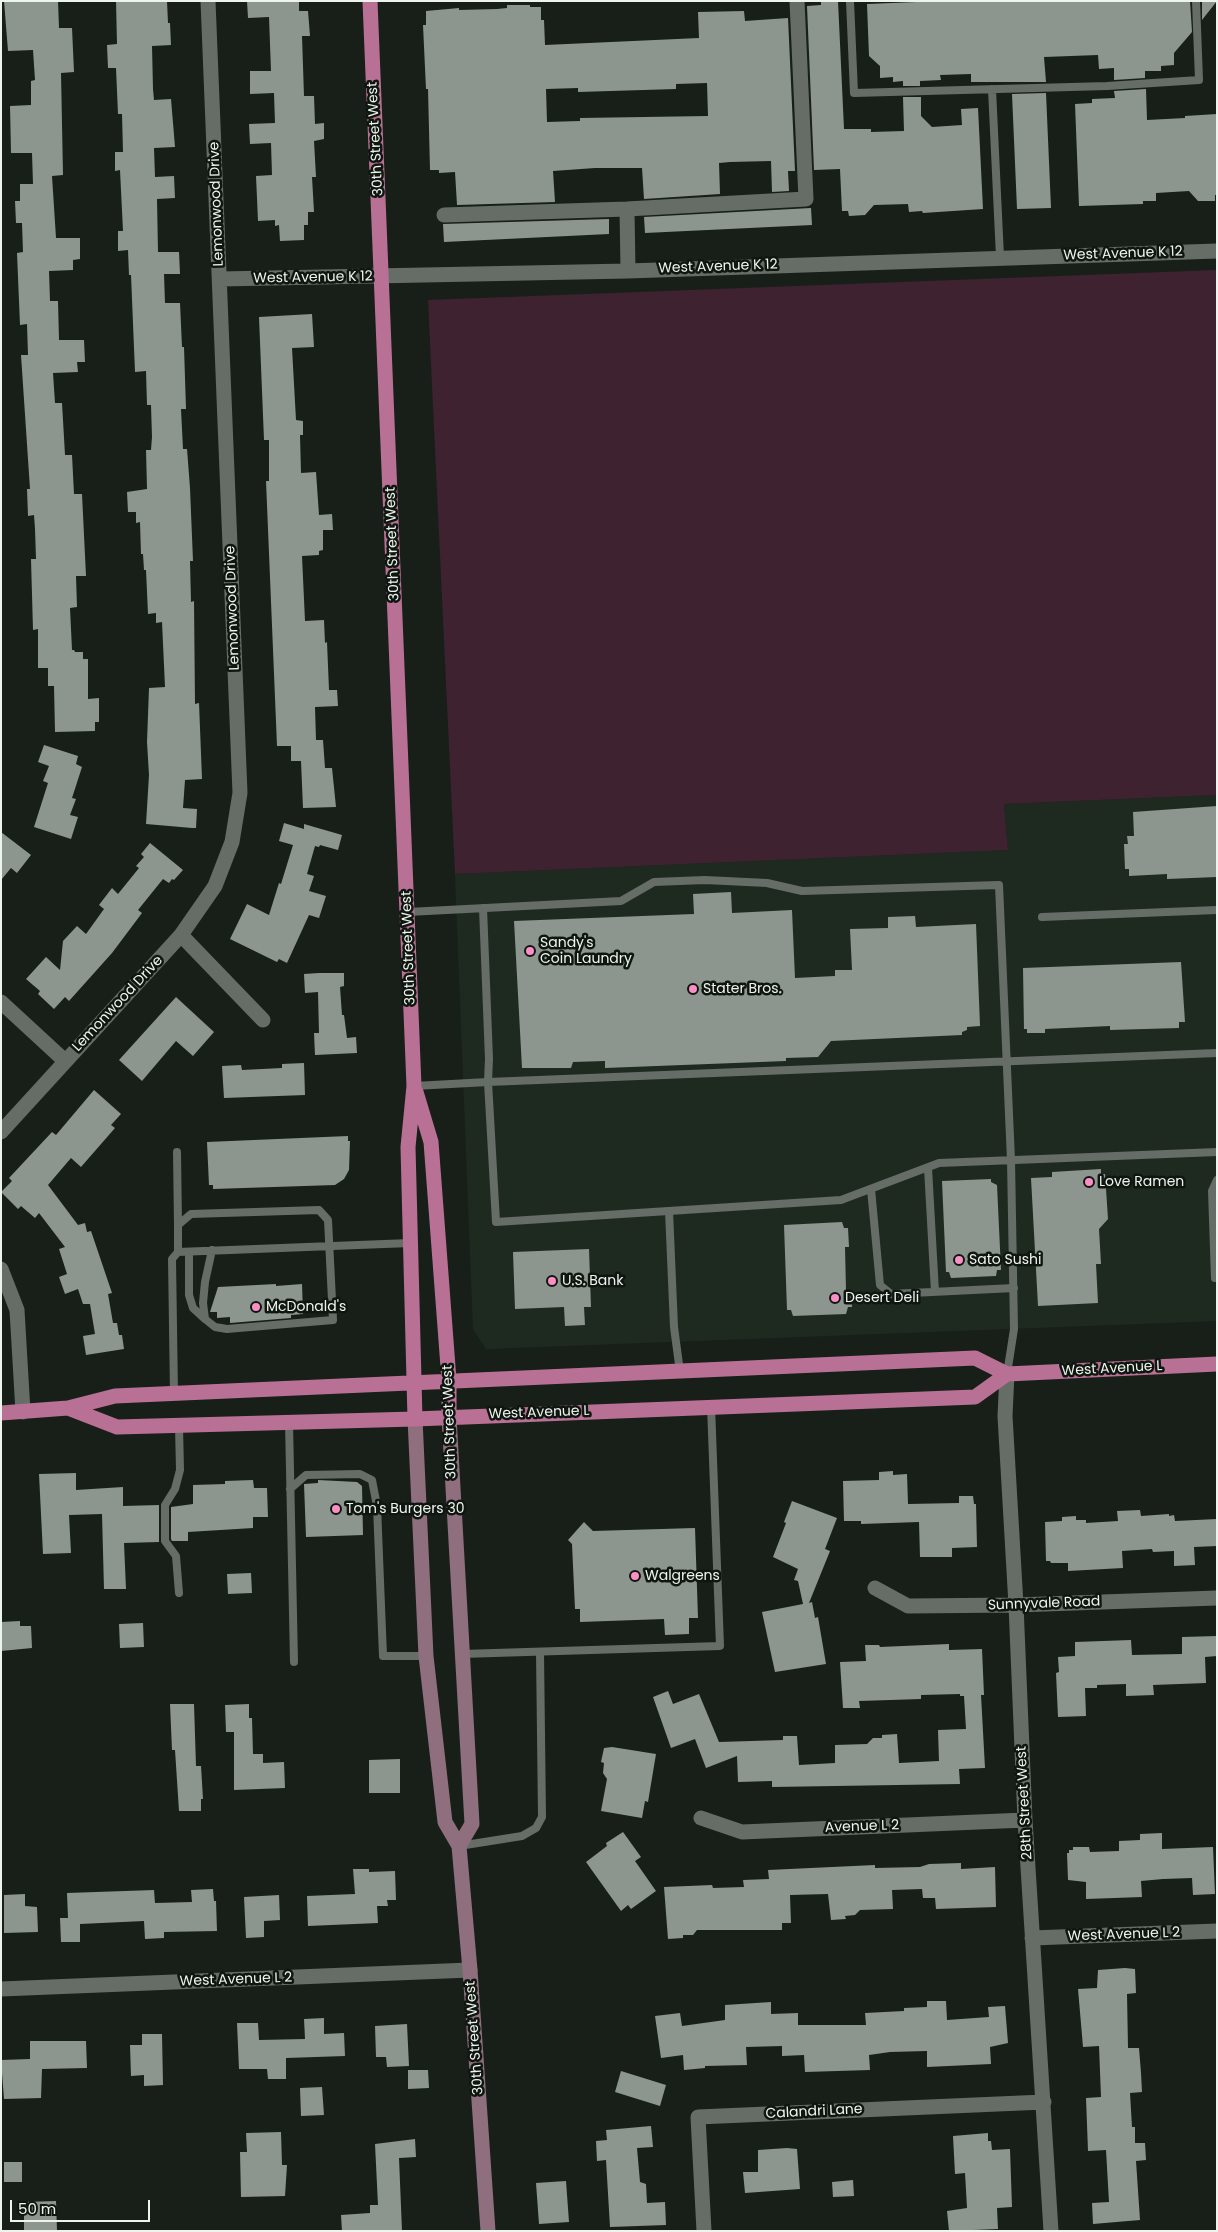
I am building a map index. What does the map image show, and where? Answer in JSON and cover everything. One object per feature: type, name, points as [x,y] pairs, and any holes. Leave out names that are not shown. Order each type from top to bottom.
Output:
[{"type":"main road","name":"30th Street West","points":[[370,1],[383,277],[414,1086],[408,1147],[410,1243],[413,1382],[426,1656],[445,1822],[459,1846],[470,1970],[488,2231]]},
{"type":"main road","name":"30th Street West","points":[[414,1086],[431,1142],[449,1380],[448,1417],[472,1824],[459,1846]]},
{"type":"main road","name":"West Avenue L","points":[[1,1413],[68,1408],[115,1396],[975,1358],[1007,1374],[1217,1364]]},
{"type":"main road","name":"West Avenue L","points":[[68,1408],[117,1427],[448,1417],[975,1397],[1007,1374]]},
{"type":"street","name":"Lemonwood Drive","points":[[1,1132],[181,936],[215,886],[232,842],[240,793],[208,1]]},
{"type":"street","points":[[444,215],[626,209],[806,199],[797,1]]},
{"type":"street","points":[[626,209],[628,270]]},
{"type":"street","name":"West Avenue K 12","points":[[220,279],[383,277],[1217,251]]},
{"type":"street","points":[[181,936],[263,1020]]},
{"type":"street","points":[[1,1002],[65,1061]]},
{"type":"street","points":[[1,1269],[17,1310],[23,1412]]},
{"type":"street","name":"28th Street West","points":[[1007,1374],[1005,1416],[1016,1605],[1025,1820],[1051,2231]]},
{"type":"street","name":"Sunnyvale Road","points":[[875,1588],[908,1606],[1016,1605],[1217,1598]]},
{"type":"street","name":"Avenue L 2","points":[[701,1818],[742,1832],[1025,1820]]},
{"type":"street","name":"West Avenue L 2","points":[[1032,1938],[1217,1931]]},
{"type":"street","name":"West Avenue L 2","points":[[1,1989],[470,1970]]},
{"type":"street","name":"Calandri Lane","points":[[704,2231],[698,2117],[1044,2102]]},
{"type":"lane","points":[[850,1],[854,93],[1107,86],[1199,80],[1196,1]]},
{"type":"lane","points":[[992,90],[1000,257]]},
{"type":"lane","points":[[408,912],[621,901],[654,882],[688,880],[767,884],[802,891],[1000,885],[1014,1288],[1014,1329],[1007,1374]]},
{"type":"lane","points":[[483,908],[489,1059],[488,1082],[496,1222],[841,1200],[939,1163],[1217,1152]]},
{"type":"lane","points":[[1042,917],[1217,910]]},
{"type":"lane","points":[[414,1086],[1217,1052]]},
{"type":"lane","points":[[174,1394],[172,1259],[178,1252],[177,1152]]},
{"type":"lane","points":[[928,1168],[935,1292]]},
{"type":"lane","points":[[1216,1278],[1212,1191],[1217,1180]]},
{"type":"lane","points":[[872,1189],[880,1285],[891,1294],[1014,1288]]},
{"type":"lane","points":[[178,1225],[191,1214],[319,1210],[328,1220],[333,1320],[227,1328],[216,1327],[193,1308],[189,1295],[189,1252]]},
{"type":"lane","points":[[669,1211],[674,1328],[680,1372]]},
{"type":"lane","points":[[178,1252],[410,1243]]},
{"type":"lane","points":[[205,1319],[203,1303],[205,1282],[212,1250]]},
{"type":"lane","points":[[462,1654],[720,1646],[710,1406]]},
{"type":"lane","points":[[289,1422],[294,1662]]},
{"type":"lane","points":[[179,1426],[180,1470],[175,1489],[165,1505],[165,1542],[176,1556],[180,1593]]},
{"type":"lane","points":[[290,1489],[306,1475],[360,1474],[372,1480],[377,1506],[378,1571],[383,1656],[426,1656]]},
{"type":"lane","points":[[459,1846],[522,1836],[536,1828],[542,1817],[540,1652]]},
{"type":"shaded area","points":[[1217,270],[1217,795],[1004,804],[1008,850],[455,874],[428,300]]},
{"type":"shaded area","points":[[1217,795],[1217,1321],[486,1349],[473,1329],[455,874],[1008,850],[1004,804]]},
{"type":"building","points":[[4,1],[58,1],[59,28],[72,28],[74,72],[61,73],[63,175],[52,176],[56,238],[80,238],[80,259],[73,260],[73,270],[49,271],[50,301],[58,301],[59,340],[84,340],[85,362],[77,362],[78,372],[53,373],[55,403],[62,403],[65,455],[72,455],[74,494],[82,494],[86,576],[76,576],[77,607],[70,608],[72,650],[83,652],[83,659],[88,659],[88,699],[99,698],[99,722],[95,722],[95,731],[55,732],[54,686],[48,686],[48,668],[38,668],[38,629],[33,630],[31,559],[36,559],[35,529],[34,515],[28,516],[27,489],[30,489],[21,355],[28,355],[27,324],[20,325],[17,253],[23,252],[22,223],[16,223],[15,201],[20,201],[20,184],[33,184],[32,153],[11,153],[10,106],[31,105],[31,81],[35,80],[33,50],[8,51]]},
{"type":"building","points":[[116,1],[167,1],[168,23],[170,23],[171,45],[152,46],[153,89],[154,100],[171,99],[175,147],[154,148],[155,177],[174,176],[175,198],[157,199],[158,252],[179,252],[180,274],[164,274],[165,303],[180,303],[182,347],[184,347],[186,409],[181,409],[183,449],[187,449],[190,488],[193,561],[190,561],[191,602],[194,601],[195,704],[199,703],[202,779],[185,780],[183,808],[197,809],[196,828],[146,824],[149,775],[147,742],[149,688],[165,687],[162,622],[156,623],[156,613],[148,614],[146,570],[144,570],[143,554],[141,554],[140,522],[136,523],[136,512],[128,512],[127,492],[147,489],[146,450],[151,450],[152,437],[151,405],[147,405],[146,371],[135,372],[131,275],[129,275],[128,250],[118,251],[118,231],[123,231],[120,170],[115,171],[115,152],[123,152],[122,114],[118,114],[116,68],[108,68],[107,45],[117,44]]},
{"type":"building","points":[[247,1],[299,1],[299,11],[308,11],[310,36],[302,36],[304,96],[314,96],[315,124],[324,123],[324,139],[314,141],[316,177],[312,177],[314,212],[308,212],[308,225],[304,225],[304,240],[280,241],[279,225],[275,226],[275,220],[258,221],[256,176],[272,175],[271,143],[250,144],[249,124],[275,123],[274,93],[250,94],[250,71],[271,71],[269,17],[248,18]]},
{"type":"building","points":[[821,1],[838,1],[844,129],[871,129],[871,132],[904,131],[903,97],[921,97],[921,116],[932,127],[962,125],[961,109],[978,108],[983,209],[923,213],[922,211],[909,212],[908,204],[874,205],[865,215],[849,216],[848,211],[842,211],[840,169],[814,170],[807,6],[821,5]]},
{"type":"building","points":[[941,1],[1190,1],[1192,32],[1174,53],[1174,65],[1161,66],[1161,71],[1145,71],[1145,78],[1114,80],[1114,68],[1099,69],[1098,55],[1044,57],[1046,82],[971,82],[971,74],[940,75],[941,80],[920,81],[920,86],[903,86],[903,81],[893,82],[893,77],[880,78],[880,66],[869,56],[867,4]]},
{"type":"building","points":[[1202,1],[1217,1],[1202,20]]},
{"type":"building","points":[[507,5],[541,7],[541,20],[544,20],[545,45],[699,38],[698,12],[744,11],[745,21],[788,18],[795,171],[788,171],[789,191],[772,192],[771,161],[730,162],[719,163],[720,194],[644,199],[642,168],[595,168],[553,171],[555,202],[457,205],[455,172],[439,173],[439,170],[430,170],[428,89],[426,89],[423,25],[426,25],[426,11],[459,8],[459,10],[507,8]],"holes":[[[707,83],[708,116],[580,118],[580,121],[547,122],[546,89],[578,88],[578,92],[676,89],[676,84]]]},
{"type":"building","points":[[1146,89],[1147,120],[1217,114],[1217,195],[1215,195],[1215,201],[1198,201],[1189,191],[1156,193],[1156,201],[1143,201],[1143,204],[1079,206],[1075,104],[1092,103],[1092,99],[1115,98],[1114,91]]},
{"type":"building","points":[[1046,93],[1051,208],[1017,209],[1012,94]]},
{"type":"building","points":[[811,208],[812,225],[645,233],[644,217]]},
{"type":"building","points":[[609,219],[609,234],[444,242],[443,224]]},
{"type":"building","points":[[312,314],[314,347],[292,348],[296,420],[303,421],[303,435],[300,435],[301,473],[316,472],[319,515],[332,514],[333,530],[323,530],[323,550],[319,551],[319,555],[302,556],[305,621],[324,620],[329,690],[337,690],[338,706],[315,707],[316,740],[323,740],[325,768],[332,768],[336,807],[303,808],[301,761],[291,761],[291,746],[277,746],[266,481],[269,481],[269,440],[264,440],[259,317]]},
{"type":"building","points":[[44,745],[78,756],[76,764],[82,767],[72,798],[76,799],[70,815],[78,817],[71,839],[34,827],[48,783],[43,781],[49,766],[38,762]]},
{"type":"building","points":[[1217,806],[1217,877],[1167,879],[1167,874],[1129,876],[1129,869],[1125,869],[1124,844],[1128,844],[1127,836],[1134,836],[1133,812]]},
{"type":"building","points":[[284,823],[304,829],[304,824],[342,835],[338,850],[320,845],[319,847],[315,846],[307,874],[314,876],[309,891],[326,896],[319,918],[309,915],[287,963],[279,959],[277,962],[230,939],[247,904],[269,915],[293,845],[279,841]]},
{"type":"building","points":[[1,832],[31,855],[17,873],[11,868],[1,880]]},
{"type":"building","points":[[150,843],[183,870],[169,883],[163,879],[138,910],[142,913],[112,953],[69,1001],[65,997],[54,1009],[38,994],[40,991],[26,979],[46,957],[60,970],[63,941],[77,926],[86,934],[104,909],[99,905],[112,888],[118,894],[139,868],[136,866],[144,857],[141,854]]},
{"type":"building","points":[[731,892],[732,913],[792,910],[795,978],[835,976],[835,970],[852,970],[850,929],[888,928],[888,917],[915,916],[916,927],[976,924],[980,1026],[967,1027],[967,1030],[962,1032],[962,1035],[831,1041],[818,1057],[786,1058],[786,1061],[605,1068],[605,1061],[573,1062],[571,1068],[522,1068],[514,921],[694,914],[693,894]]},
{"type":"building","points":[[1181,962],[1185,1022],[1179,1022],[1179,1028],[1110,1030],[1110,1026],[1045,1029],[1045,1033],[1027,1033],[1027,1029],[1024,1029],[1023,968]]},
{"type":"building","points":[[344,973],[344,986],[340,987],[342,1015],[344,1015],[347,1038],[356,1037],[357,1053],[315,1055],[314,1033],[319,1033],[318,992],[305,993],[304,974]]},
{"type":"building","points":[[176,997],[214,1032],[193,1056],[176,1041],[142,1081],[119,1060]]},
{"type":"building","points":[[304,1063],[305,1095],[224,1098],[222,1066],[241,1065],[242,1070],[282,1068],[282,1064]]},
{"type":"building","points":[[94,1090],[121,1114],[111,1125],[115,1128],[81,1167],[71,1158],[48,1185],[78,1225],[85,1223],[87,1232],[91,1231],[112,1293],[108,1294],[113,1323],[117,1323],[119,1335],[122,1335],[124,1349],[86,1355],[83,1336],[95,1334],[90,1304],[83,1304],[78,1289],[65,1294],[59,1277],[67,1274],[59,1249],[65,1247],[39,1213],[35,1218],[21,1206],[18,1209],[1,1192],[12,1181],[9,1178],[52,1132],[56,1135]]},
{"type":"building","points":[[348,1136],[348,1141],[350,1141],[349,1170],[344,1179],[335,1185],[213,1189],[213,1185],[209,1185],[207,1142]]},
{"type":"building","points":[[1101,1169],[1101,1174],[1105,1174],[1108,1219],[1099,1229],[1101,1264],[1096,1264],[1098,1303],[1038,1306],[1031,1178],[1052,1177],[1052,1172]]},
{"type":"building","points":[[991,1179],[991,1182],[997,1185],[1001,1270],[997,1270],[996,1276],[951,1278],[949,1272],[946,1272],[942,1181]]},
{"type":"building","points":[[842,1222],[844,1228],[848,1228],[849,1247],[845,1247],[846,1291],[851,1291],[852,1307],[848,1307],[846,1314],[793,1316],[791,1310],[787,1310],[784,1225]]},
{"type":"building","name":"U.S. Bank","points":[[589,1249],[591,1307],[584,1307],[585,1325],[565,1326],[564,1307],[515,1309],[513,1252]]},
{"type":"building","name":"McDonald's","points":[[276,1284],[276,1286],[302,1284],[303,1314],[291,1315],[291,1318],[230,1323],[230,1317],[217,1318],[217,1312],[210,1312],[218,1287]]},
{"type":"building","points":[[893,1471],[893,1475],[907,1474],[908,1504],[959,1503],[959,1496],[973,1496],[974,1504],[976,1504],[977,1547],[952,1548],[952,1557],[920,1557],[919,1522],[861,1524],[861,1521],[844,1521],[843,1481],[879,1480],[879,1472]]},
{"type":"building","points":[[76,1473],[76,1490],[123,1487],[123,1506],[159,1505],[159,1542],[124,1543],[126,1589],[104,1589],[102,1514],[69,1515],[71,1553],[43,1554],[39,1474]]},
{"type":"building","points":[[253,1480],[254,1488],[267,1488],[268,1517],[253,1517],[253,1528],[188,1532],[188,1541],[172,1541],[171,1507],[193,1504],[193,1485],[225,1484],[225,1481]]},
{"type":"building","name":"Tom's Burgers 30","points":[[318,1480],[357,1482],[362,1486],[363,1535],[306,1537],[304,1484],[318,1483]]},
{"type":"building","points":[[792,1501],[837,1518],[825,1549],[830,1551],[809,1603],[812,1602],[815,1618],[818,1617],[826,1664],[775,1672],[762,1612],[803,1604],[798,1581],[794,1580],[798,1569],[773,1557]]},
{"type":"building","points":[[1140,1510],[1141,1516],[1174,1515],[1175,1521],[1217,1519],[1217,1546],[1194,1547],[1195,1565],[1174,1566],[1174,1551],[1153,1552],[1152,1549],[1122,1551],[1123,1568],[1068,1571],[1068,1563],[1051,1563],[1046,1561],[1045,1522],[1062,1521],[1062,1517],[1076,1516],[1076,1520],[1086,1520],[1086,1523],[1118,1521],[1117,1511]]},
{"type":"building","name":"Walgreens","points":[[584,1522],[593,1531],[695,1528],[698,1618],[689,1618],[689,1634],[665,1635],[664,1619],[580,1622],[580,1609],[575,1609],[572,1544],[568,1540]]},
{"type":"building","points":[[251,1573],[252,1593],[228,1594],[227,1574]]},
{"type":"building","points":[[20,1621],[20,1626],[31,1626],[32,1648],[1,1651],[1,1622]]},
{"type":"building","points":[[143,1623],[144,1647],[120,1648],[119,1624]]},
{"type":"building","points":[[1217,1636],[1217,1656],[1205,1657],[1206,1683],[1153,1685],[1154,1695],[1126,1696],[1126,1684],[1097,1685],[1097,1688],[1085,1688],[1086,1716],[1058,1717],[1056,1673],[1059,1672],[1058,1657],[1075,1656],[1075,1642],[1131,1640],[1132,1655],[1182,1654],[1182,1637]]},
{"type":"building","points":[[949,1644],[949,1650],[982,1649],[984,1695],[981,1695],[985,1768],[959,1769],[960,1784],[772,1787],[772,1781],[738,1782],[737,1756],[706,1768],[695,1739],[671,1748],[653,1697],[668,1691],[673,1704],[699,1694],[719,1742],[783,1740],[783,1736],[797,1736],[799,1765],[835,1763],[835,1745],[867,1744],[873,1738],[882,1738],[882,1735],[897,1734],[899,1763],[939,1761],[938,1730],[966,1729],[964,1696],[960,1696],[960,1694],[921,1695],[921,1699],[859,1701],[860,1708],[843,1708],[840,1662],[866,1661],[865,1645],[879,1645],[880,1647]]},
{"type":"building","points":[[170,1704],[194,1704],[196,1766],[201,1766],[203,1799],[201,1799],[201,1811],[179,1811],[175,1750],[172,1750]]},
{"type":"building","points":[[249,1704],[249,1718],[252,1718],[253,1754],[263,1754],[263,1763],[284,1762],[285,1788],[234,1790],[234,1732],[226,1732],[225,1705]]},
{"type":"building","points":[[612,1747],[656,1754],[648,1802],[645,1801],[642,1818],[601,1811],[607,1779],[603,1773],[604,1763],[601,1762],[604,1748]]},
{"type":"building","points":[[400,1759],[400,1793],[369,1793],[369,1760]]},
{"type":"building","points":[[623,1832],[641,1857],[635,1861],[656,1891],[631,1909],[628,1905],[621,1911],[586,1862],[607,1846],[606,1843]]},
{"type":"building","points":[[1162,1833],[1162,1849],[1213,1847],[1215,1894],[1193,1895],[1192,1878],[1163,1879],[1141,1881],[1142,1897],[1086,1899],[1086,1882],[1068,1880],[1067,1853],[1069,1853],[1069,1850],[1073,1850],[1073,1847],[1089,1847],[1090,1852],[1119,1851],[1119,1841],[1140,1840],[1140,1834]]},
{"type":"building","points":[[961,1863],[961,1869],[995,1867],[996,1907],[936,1909],[935,1898],[923,1898],[922,1889],[892,1890],[893,1909],[860,1910],[855,1915],[845,1916],[846,1919],[831,1920],[828,1894],[790,1895],[791,1923],[782,1923],[782,1930],[697,1930],[693,1935],[683,1935],[683,1938],[668,1939],[664,1887],[712,1885],[713,1888],[744,1887],[743,1880],[769,1879],[768,1870],[875,1865],[875,1868],[920,1867],[929,1864]]},
{"type":"building","points":[[353,1869],[369,1869],[369,1872],[395,1871],[396,1900],[387,1900],[388,1906],[377,1906],[378,1923],[308,1926],[307,1896],[355,1894]]},
{"type":"building","points":[[213,1889],[214,1901],[216,1901],[217,1931],[164,1932],[164,1938],[145,1939],[144,1921],[80,1924],[80,1942],[61,1942],[60,1918],[68,1918],[67,1893],[154,1890],[155,1903],[192,1902],[191,1890]]},
{"type":"building","points":[[25,1894],[25,1906],[37,1907],[38,1932],[4,1933],[4,1895]]},
{"type":"building","points":[[279,1895],[280,1920],[264,1921],[264,1937],[246,1938],[244,1897]]},
{"type":"building","points":[[1135,1969],[1136,1993],[1127,1994],[1128,2048],[1139,2048],[1141,2073],[1142,2092],[1130,2093],[1132,2127],[1135,2127],[1135,2143],[1145,2143],[1146,2160],[1136,2161],[1140,2220],[1093,2224],[1092,2203],[1109,2202],[1106,2150],[1088,2151],[1086,2098],[1101,2097],[1099,2046],[1083,2047],[1078,1989],[1097,1988],[1098,1970]]},
{"type":"building","points":[[927,2001],[946,2001],[947,2020],[989,2017],[988,2007],[1005,2006],[1008,2043],[990,2047],[991,2064],[927,2067],[927,2051],[890,2052],[869,2055],[870,2070],[805,2072],[804,2055],[782,2056],[782,2046],[746,2047],[747,2065],[705,2066],[705,2068],[684,2070],[683,2055],[661,2058],[655,2016],[680,2013],[682,2026],[725,2020],[725,2005],[771,2002],[771,2014],[798,2013],[798,2025],[866,2025],[865,2013],[904,2011],[904,2008],[927,2007]]},
{"type":"building","points":[[324,2018],[324,2034],[344,2033],[345,2056],[286,2058],[286,2079],[268,2079],[267,2069],[239,2069],[237,2023],[258,2023],[259,2040],[305,2039],[304,2019]]},
{"type":"building","points":[[407,2024],[409,2066],[387,2067],[386,2057],[376,2057],[375,2026]]},
{"type":"building","points":[[142,2034],[162,2034],[163,2085],[144,2086],[144,2075],[131,2076],[130,2045],[142,2045]]},
{"type":"building","points":[[30,2041],[86,2041],[87,2068],[42,2069],[41,2098],[4,2099],[1,2060],[30,2059]]},
{"type":"building","points":[[408,2070],[428,2070],[429,2088],[408,2089]]},
{"type":"building","points":[[621,2071],[666,2085],[660,2106],[615,2092]]},
{"type":"building","points":[[322,2087],[324,2115],[301,2116],[300,2088]]},
{"type":"building","points":[[651,2126],[653,2147],[637,2148],[640,2182],[646,2184],[647,2203],[665,2202],[666,2225],[610,2227],[606,2160],[597,2161],[596,2141],[607,2140],[606,2130]]},
{"type":"building","points":[[281,2132],[282,2165],[287,2165],[285,2196],[241,2197],[240,2152],[247,2152],[246,2133]]},
{"type":"building","points":[[988,2133],[988,2141],[991,2141],[992,2150],[1010,2149],[1012,2207],[997,2208],[998,2229],[949,2231],[947,2211],[967,2208],[965,2173],[955,2174],[953,2136]]},
{"type":"building","points":[[415,2139],[416,2157],[399,2158],[402,2231],[342,2231],[341,2215],[370,2213],[370,2205],[378,2205],[375,2144]]},
{"type":"building","points":[[797,2149],[800,2189],[745,2193],[743,2172],[758,2172],[758,2150]]},
{"type":"building","points":[[4,2162],[22,2162],[22,2182],[4,2182]]},
{"type":"building","points":[[853,2180],[854,2196],[833,2197],[832,2182]]},
{"type":"building","points":[[566,2181],[569,2222],[539,2224],[536,2183]]},
{"type":"building","points":[[56,2201],[57,2231],[24,2231],[24,2202]]},
{"type":"place","name":"Sandy's Coin Laundry","points":[[530,951]]},
{"type":"place","name":"Stater Bros.","points":[[693,989]]},
{"type":"place","name":"Love Ramen","points":[[1089,1182]]},
{"type":"place","name":"Sato Sushi","points":[[959,1260]]},
{"type":"place","name":"U.S. Bank","points":[[552,1281]]},
{"type":"place","name":"Desert Deli","points":[[835,1298]]},
{"type":"place","name":"McDonald's","points":[[256,1307]]},
{"type":"place","name":"Tom's Burgers 30","points":[[336,1509]]},
{"type":"place","name":"Walgreens","points":[[635,1576]]}]
